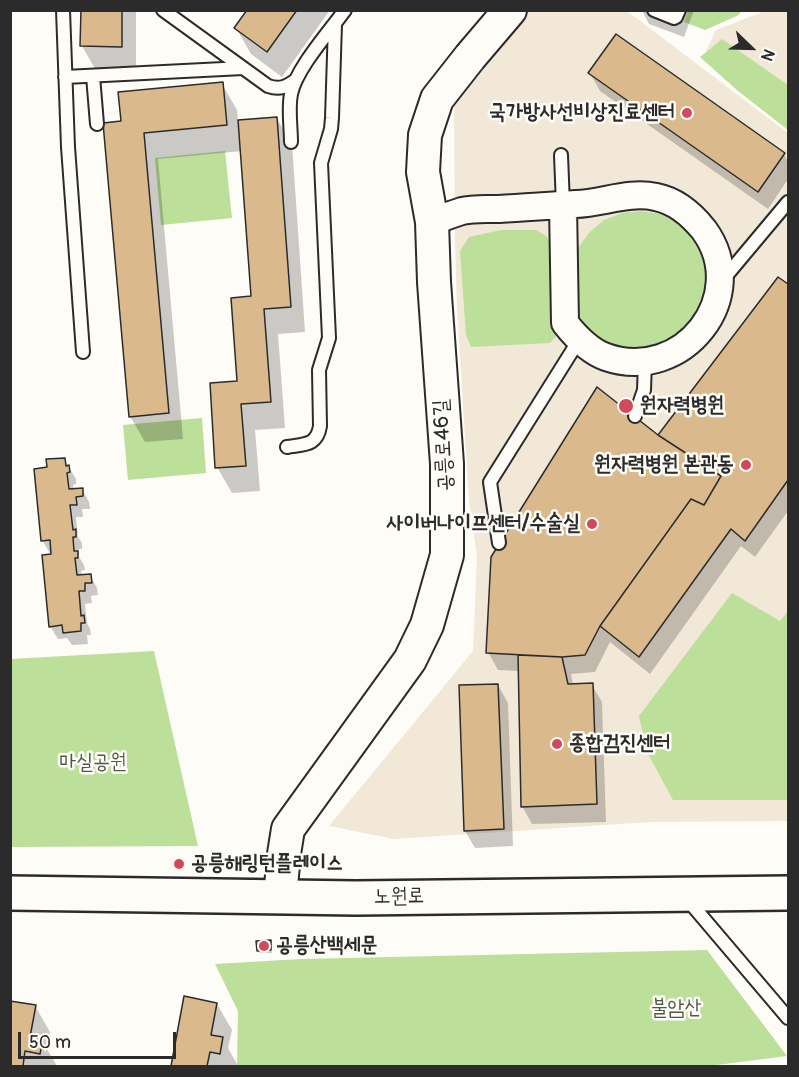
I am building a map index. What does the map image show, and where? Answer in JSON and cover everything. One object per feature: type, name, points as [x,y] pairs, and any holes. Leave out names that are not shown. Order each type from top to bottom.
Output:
[{"type":"main road","name":"노원로","points":[[10,893],[356,898],[789,893]]},
{"type":"street","name":"공릉로46길","points":[[280,897],[288,828],[410,660],[427,625],[447,555],[447,464],[432,222],[423,172],[425,135],[436,99],[510,10]]},
{"type":"street","points":[[432,222],[465,210],[563,205],[588,204],[635,194],[657,197],[679,206],[696,220],[710,239],[718,260],[720,283],[716,305],[703,329],[683,348],[659,360],[632,363],[606,357],[579,340],[565,323],[563,205]]},
{"type":"lane","points":[[63,10],[68,147],[83,352]]},
{"type":"lane","points":[[163,10],[268,86],[275,89],[286,87],[296,80]]},
{"type":"lane","points":[[291,142],[290,100],[296,80],[345,10]]},
{"type":"lane","points":[[654,10],[674,18],[679,10]]},
{"type":"lane","points":[[287,447],[312,442],[319,434],[320,426],[318,370],[329,338],[320,170],[331,129],[334,24]]},
{"type":"lane","points":[[65,77],[243,68]]},
{"type":"lane","points":[[93,76],[96,123]]},
{"type":"lane","points":[[561,155],[563,205]]},
{"type":"lane","points":[[720,283],[789,202]]},
{"type":"lane","points":[[499,543],[490,482],[579,340]]},
{"type":"lane","points":[[635,416],[644,390],[645,361]]},
{"type":"lane","points":[[682,894],[789,1018]]},
{"type":"shaded area","name":"원자력병원","points":[[530,11],[627,11],[788,133],[788,611],[673,800],[788,800],[788,821],[650,822],[394,839],[329,826],[473,651],[477,557],[469,500],[457,311],[454,105]]},
{"type":"shaded area","points":[[765,11],[788,11],[788,116],[775,108],[706,51],[716,30]]},
{"type":"green space","points":[[688,10],[741,11],[739,15],[705,30],[684,22]]},
{"type":"green space","points":[[722,39],[788,85],[788,130],[738,91],[700,57]]},
{"type":"green space","points":[[225,151],[232,218],[161,225],[155,158]]},
{"type":"green space","points":[[641,211],[661,214],[678,222],[693,235],[703,251],[709,270],[703,311],[655,355],[611,350],[590,331],[577,313],[570,269],[578,248],[589,233],[604,220],[622,213]]},
{"type":"green space","points":[[501,230],[536,230],[546,236],[552,244],[556,336],[550,343],[471,347],[466,335],[460,251],[469,237]]},
{"type":"green space","points":[[202,418],[206,473],[128,480],[123,425]]},
{"type":"green space","points":[[732,593],[780,621],[788,611],[788,800],[673,800],[647,752],[639,716]]},
{"type":"green space","name":"마실공원","points":[[154,651],[198,846],[11,847],[11,659]]},
{"type":"green space","name":"불암산","points":[[707,950],[787,1056],[709,1066],[237,1066],[238,1011],[215,964],[301,959]]},
{"type":"building","points":[[81,10],[122,10],[122,47],[80,46]]},
{"type":"building","points":[[247,10],[297,10],[267,52],[234,28]]},
{"type":"building","name":"국가방사선비상진료센터","points":[[616,34],[785,153],[758,192],[588,73]]},
{"type":"building","points":[[223,82],[227,125],[144,133],[169,413],[129,417],[103,123],[121,121],[118,92]]},
{"type":"building","points":[[277,117],[291,307],[264,309],[271,402],[241,404],[246,466],[215,468],[210,383],[237,381],[231,298],[251,296],[238,120]]},
{"type":"building","name":"원자력병원 본관동","points":[[778,277],[788,284],[788,480],[745,541],[731,529],[639,657],[600,626],[691,499],[704,505],[721,476],[658,435]]},
{"type":"building","name":"사이버나이프센터/수술실","points":[[597,387],[658,435],[721,476],[704,505],[691,499],[600,626],[585,655],[562,657],[486,653],[491,557]]},
{"type":"building","points":[[65,458],[70,472],[67,473],[69,489],[83,488],[83,496],[76,497],[77,505],[70,505],[73,530],[76,529],[76,537],[73,537],[74,551],[78,551],[78,558],[75,558],[77,575],[91,574],[92,583],[85,583],[85,591],[79,591],[81,616],[84,615],[85,623],[81,623],[81,631],[63,633],[62,625],[49,627],[42,555],[51,554],[50,540],[41,541],[34,469],[47,467],[46,459]]},
{"type":"building","name":"종합검진센터","points":[[518,655],[562,657],[568,684],[593,683],[597,804],[521,807]]},
{"type":"building","points":[[498,684],[504,829],[464,831],[459,685]]},
{"type":"building","name":"공릉산백세문","points":[[271,940],[271,950],[257,951],[256,941]]},
{"type":"building","points":[[184,996],[217,1003],[211,1035],[223,1037],[220,1054],[210,1052],[207,1066],[171,1066]]},
{"type":"building","points":[[10,1001],[36,1005],[30,1037],[43,1039],[40,1054],[25,1051],[23,1066],[10,1066]]},
{"type":"place","name":"국가방사선비상진료센터","points":[[687,113]]},
{"type":"place","name":"원자력병원","points":[[626,406]]},
{"type":"place","name":"원자력병원 본관동","points":[[746,465]]},
{"type":"place","name":"사이버나이프센터/수술실","points":[[592,524]]},
{"type":"place","name":"종합검진센터","points":[[557,744]]},
{"type":"place","name":"공릉해링턴플레이스","points":[[179,864]]},
{"type":"place","name":"공릉산백세문","points":[[264,946]]}]
